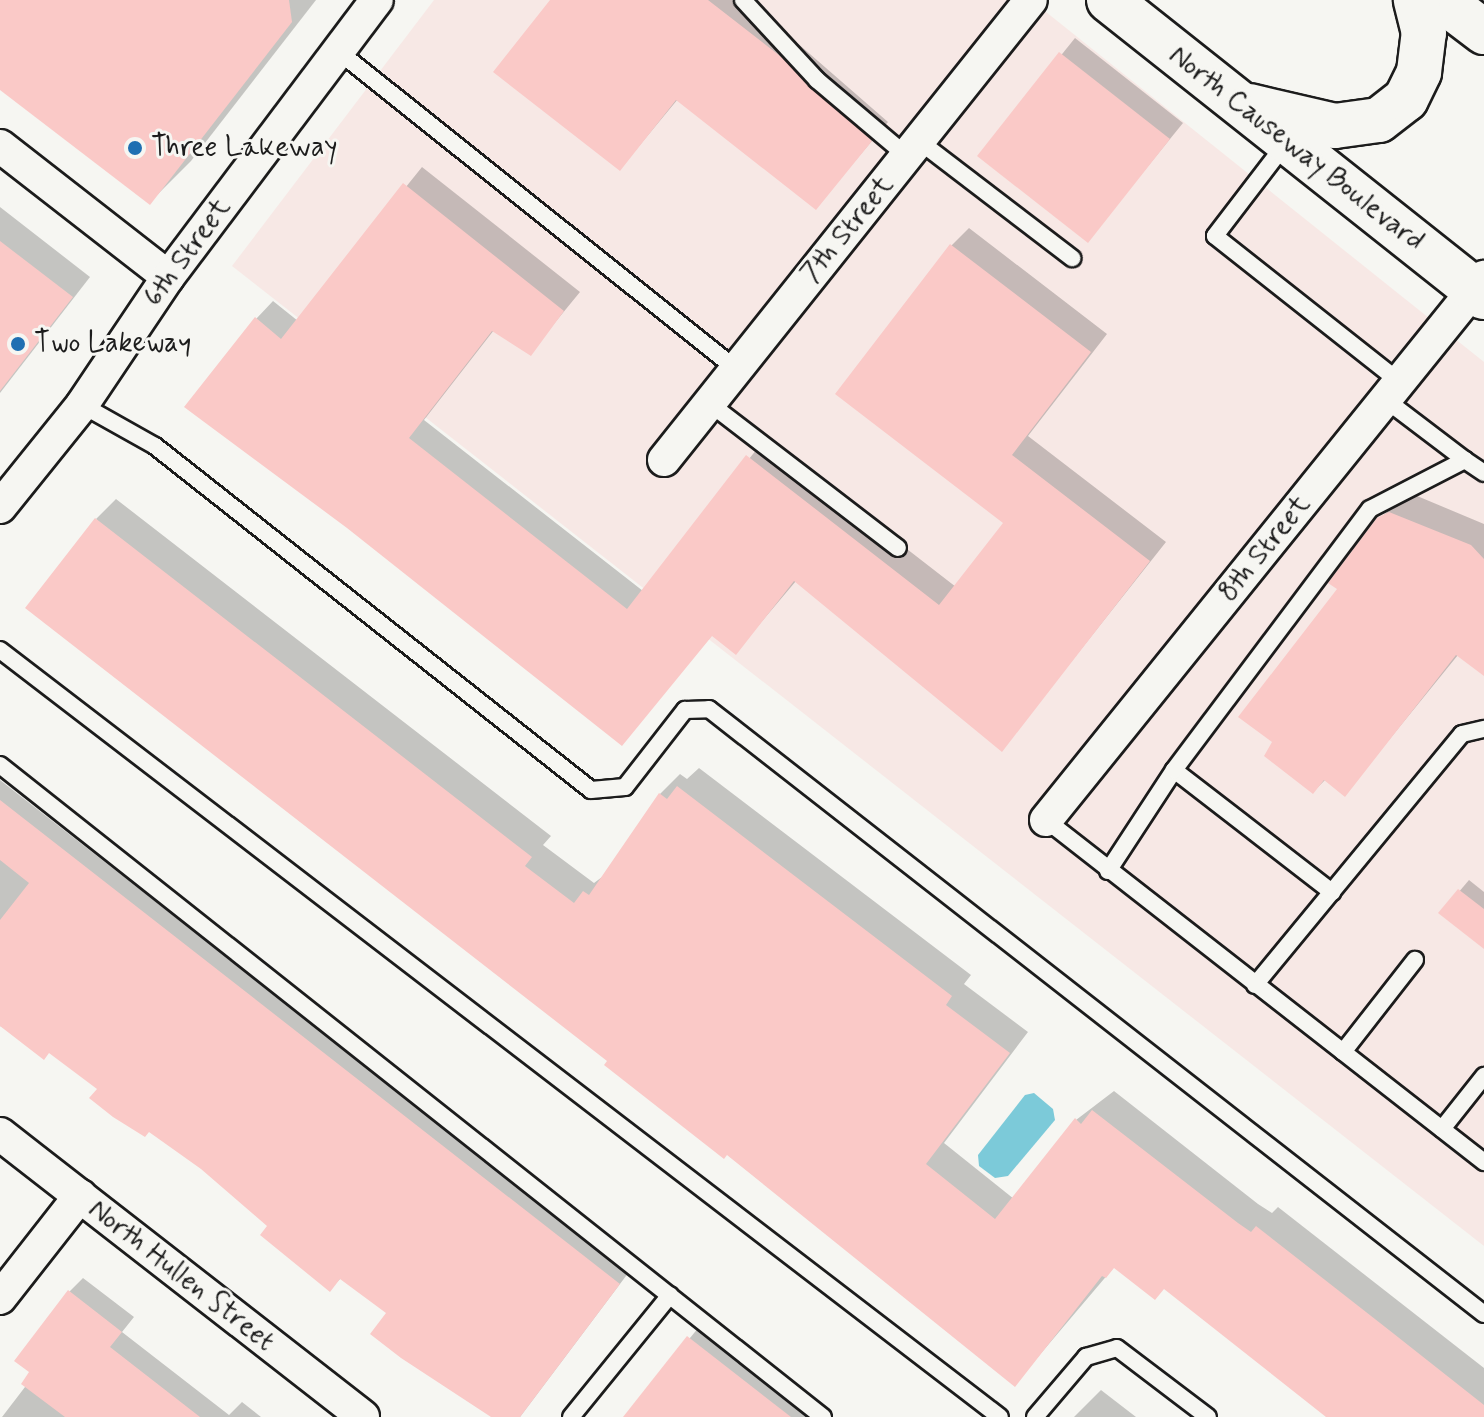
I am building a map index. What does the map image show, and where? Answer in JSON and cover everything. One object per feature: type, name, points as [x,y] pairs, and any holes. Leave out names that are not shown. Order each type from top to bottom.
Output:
[{"type":"highway","name":"North Causeway Boulevard","points":[[1109,0],[1286,143],[1481,288]]},
{"type":"highway","points":[[1239,104],[1335,126],[1379,120],[1406,99],[1419,72],[1424,33],[1416,0]]},
{"type":"highway","points":[[1442,0],[1484,32]]},
{"type":"street","name":"6th Street","points":[[0,507],[82,405],[168,277],[377,0]]},
{"type":"street","name":"7th Street","points":[[664,460],[1031,0]]},
{"type":"street","points":[[0,146],[168,277]]},
{"type":"street","name":"8th Street","points":[[1046,820],[1393,391],[1481,288]]},
{"type":"street","name":"North Hullen Street","points":[[0,1134],[363,1417]]},
{"type":"street","points":[[0,1298],[80,1196]]},
{"type":"lane","points":[[743,0],[817,80],[1072,258]]},
{"type":"lane","points":[[338,51],[736,369]]},
{"type":"lane","points":[[1286,143],[1215,236],[1393,391],[1465,460],[1484,473]]},
{"type":"lane","points":[[709,403],[898,548]]},
{"type":"lane","points":[[82,405],[155,446],[591,790],[625,787],[685,710],[709,709],[1484,1314]]},
{"type":"lane","points":[[1108,871],[1174,770],[1370,509],[1465,460]]},
{"type":"lane","points":[[0,650],[1000,1417]]},
{"type":"lane","points":[[1255,985],[1462,734],[1484,729]]},
{"type":"lane","points":[[0,765],[823,1417]]},
{"type":"lane","points":[[1174,770],[1332,892]]},
{"type":"lane","points":[[1046,820],[1484,1162]]},
{"type":"lane","points":[[1343,1052],[1415,960]]},
{"type":"lane","points":[[1442,1129],[1484,1076]]},
{"type":"lane","points":[[571,1417],[670,1295]]},
{"type":"lane","points":[[1035,1417],[1086,1357],[1117,1348],[1208,1417]]},
{"type":"shaded area","points":[[434,0],[1031,0],[1484,362],[1484,1246],[232,266]]},
{"type":"water","points":[[1034,1093],[1053,1109],[1055,1120],[1008,1176],[995,1178],[979,1166],[978,1155],[1025,1095]]},
{"type":"building","name":"Three Lakeway","points":[[0,0],[289,0],[292,22],[150,205],[0,90]]},
{"type":"building","points":[[550,0],[708,0],[780,56],[872,141],[816,210],[676,100],[620,171],[493,72]]},
{"type":"building","points":[[1059,52],[1170,139],[1088,243],[977,156]]},
{"type":"building","points":[[403,183],[564,311],[531,356],[492,331],[409,438],[627,609],[746,455],[939,605],[1003,523],[835,394],[950,244],[1091,352],[1012,455],[1150,561],[1002,752],[794,581],[736,655],[712,636],[622,746],[347,528],[184,407],[255,317],[281,339]]},
{"type":"building","name":"Two Lakeway","points":[[0,241],[73,297],[0,391]]},
{"type":"building","points":[[1389,512],[1471,545],[1484,559],[1484,676],[1456,655],[1345,797],[1324,780],[1313,794],[1264,756],[1272,742],[1238,717],[1337,589],[1328,583],[1377,518]]},
{"type":"building","points":[[95,518],[532,857],[525,866],[574,903],[583,891],[589,895],[659,793],[667,799],[677,786],[952,996],[946,1005],[1010,1053],[926,1164],[995,1219],[1075,1118],[1081,1124],[1092,1110],[1238,1223],[1251,1232],[1256,1226],[1389,1330],[1484,1405],[1484,1417],[1326,1417],[1164,1289],[1155,1300],[1114,1268],[1106,1278],[1102,1276],[1015,1387],[727,1155],[724,1159],[604,1065],[607,1061],[25,608]]},
{"type":"building","points":[[0,800],[620,1284],[520,1417],[491,1417],[401,1358],[370,1334],[386,1313],[340,1279],[330,1292],[260,1235],[267,1226],[201,1169],[149,1132],[145,1137],[113,1117],[89,1098],[97,1089],[49,1053],[44,1060],[0,1026],[0,920],[29,883],[0,860]]},
{"type":"building","points":[[1458,889],[1484,909],[1484,949],[1438,913]]},
{"type":"building","points":[[68,1290],[122,1332],[110,1347],[200,1417],[65,1417],[21,1384],[29,1372],[14,1361]]},
{"type":"building","points":[[687,1336],[791,1417],[623,1417]]},
{"type":"place","name":"Three Lakeway","points":[[135,148]]},
{"type":"place","name":"Two Lakeway","points":[[18,344]]}]
